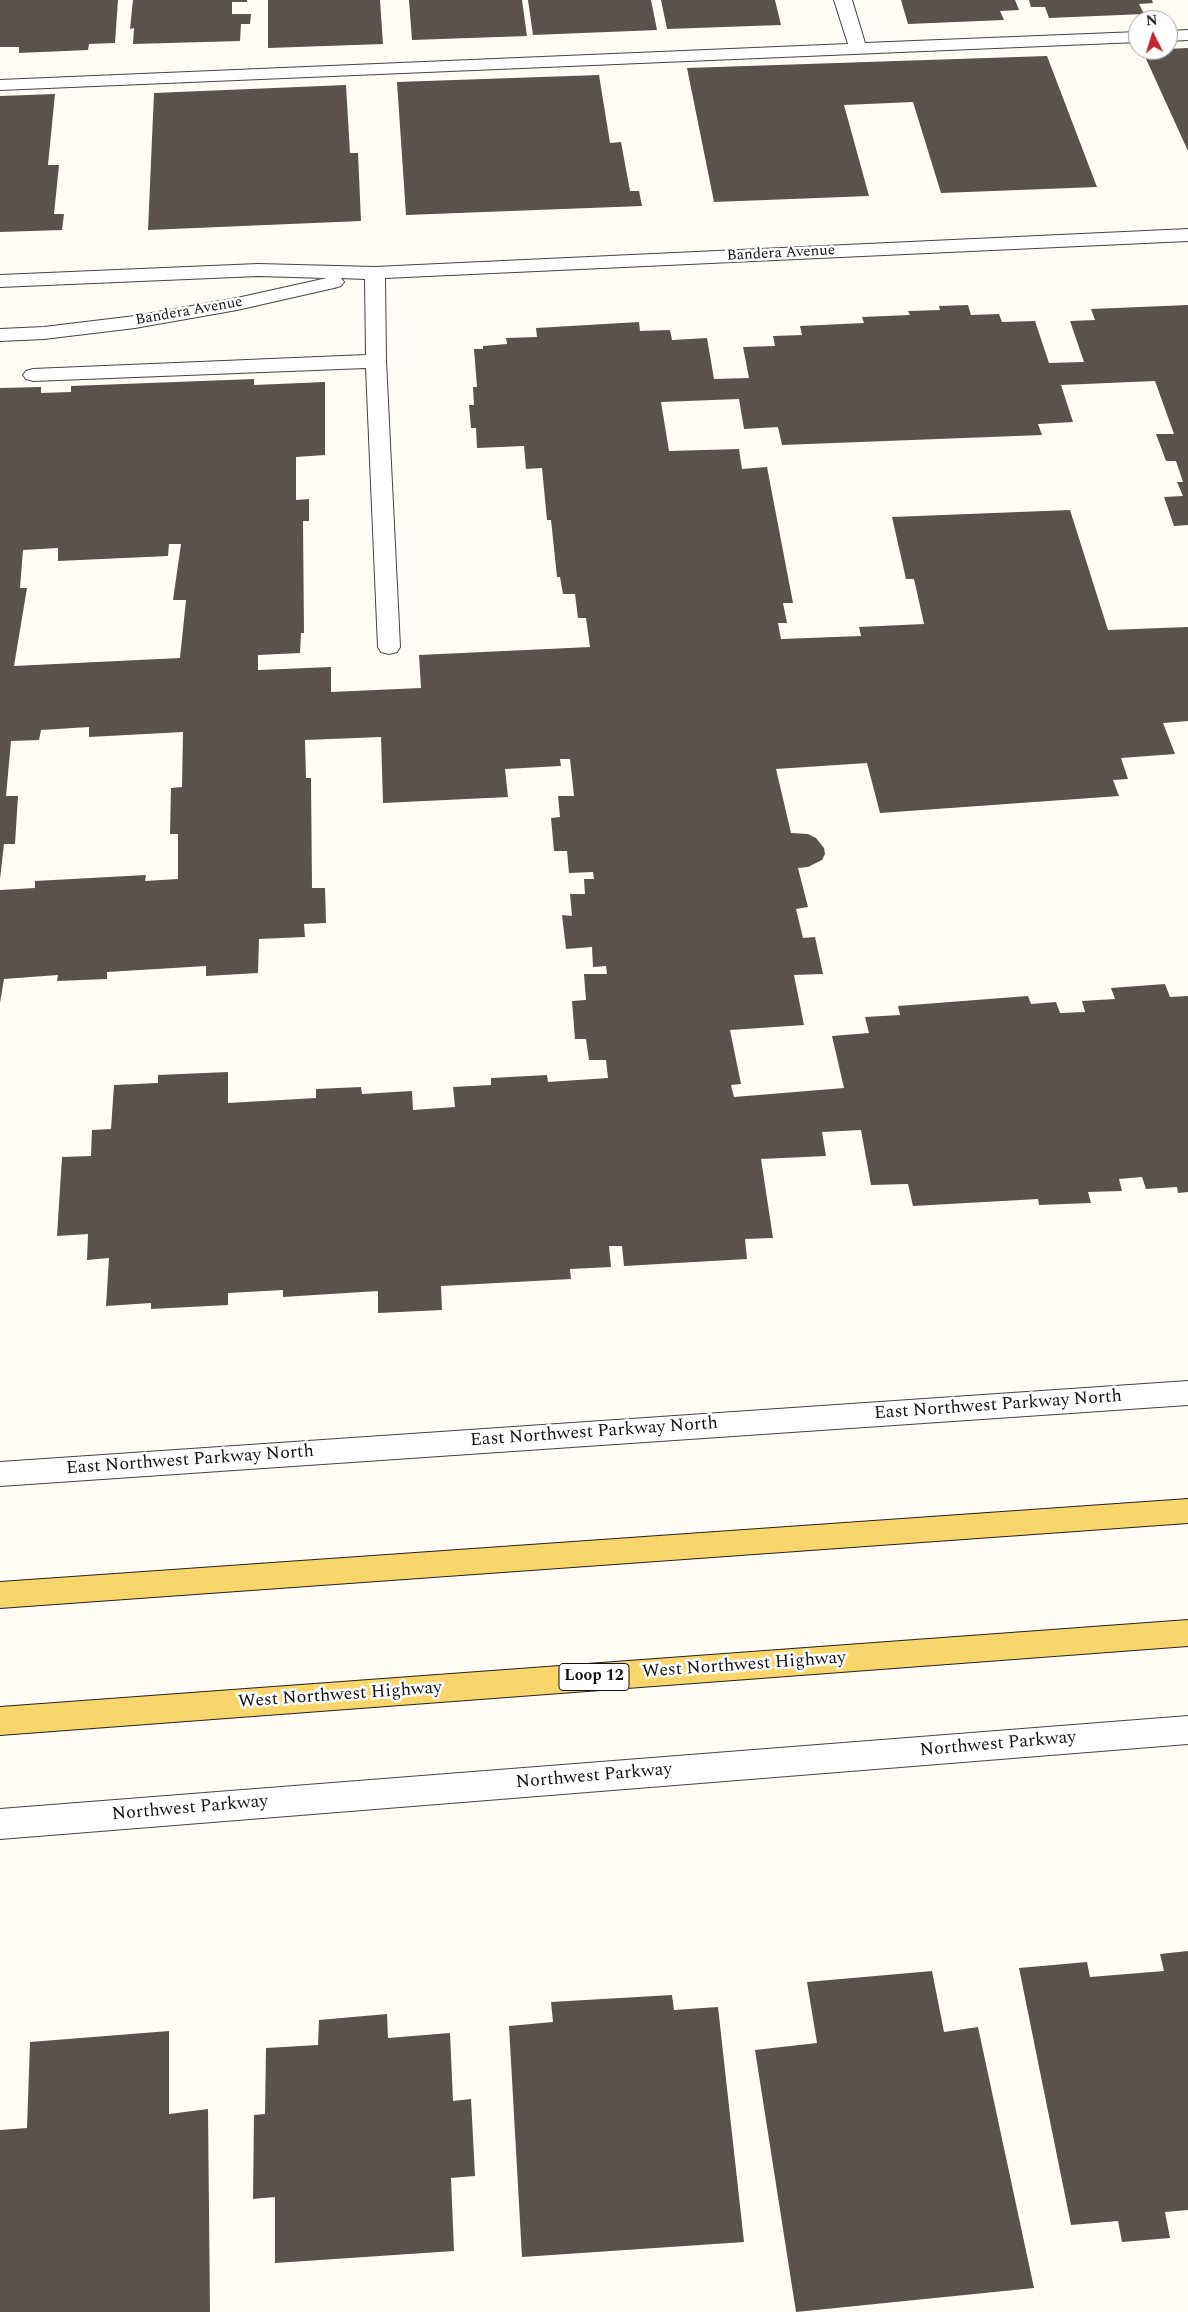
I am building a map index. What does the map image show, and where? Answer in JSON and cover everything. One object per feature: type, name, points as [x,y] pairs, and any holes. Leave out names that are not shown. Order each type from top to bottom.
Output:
[{"type":"main road","points":[[0,1595],[1188,1511]]},
{"type":"main road","name":"West Northwest Highway","points":[[0,1721],[1188,1633]]},
{"type":"street","points":[[843,0],[858,48]]},
{"type":"street","points":[[0,85],[1128,37]]},
{"type":"street","name":"Bandera Avenue","points":[[0,281],[258,270],[375,274],[1188,235]]},
{"type":"street","points":[[375,274],[376,361],[389,647]]},
{"type":"street","name":"Bandera Avenue","points":[[0,335],[44,333],[134,322],[237,304],[375,274]]},
{"type":"street","points":[[33,375],[376,361]]},
{"type":"street","name":"East Northwest Parkway North","points":[[0,1474],[1188,1393]]},
{"type":"street","name":"Northwest Parkway","points":[[0,1824],[1188,1730]]},
{"type":"building","points":[[0,0],[118,0],[115,43],[89,44],[88,50],[19,53],[19,47],[0,47]]},
{"type":"building","points":[[133,0],[247,0],[247,2],[232,2],[232,14],[251,14],[250,24],[241,24],[240,41],[133,44],[134,28],[130,29]]},
{"type":"building","points":[[268,0],[380,0],[383,44],[268,48]]},
{"type":"building","points":[[409,0],[522,0],[527,36],[412,40]]},
{"type":"building","points":[[528,0],[651,0],[657,30],[533,35]]},
{"type":"building","points":[[661,0],[775,0],[781,25],[667,29]]},
{"type":"building","points":[[901,0],[1015,0],[1019,10],[1000,11],[1004,20],[908,24]]},
{"type":"building","points":[[1029,0],[1152,0],[1153,3],[1139,4],[1142,10],[1128,10],[1128,15],[1049,18],[1045,7],[1031,7]]},
{"type":"building","points":[[1178,48],[1188,48],[1188,151],[1147,60],[1178,60]]},
{"type":"building","points":[[1047,56],[1097,187],[941,193],[913,102],[844,105],[869,196],[714,202],[687,68]]},
{"type":"building","points":[[599,75],[610,143],[621,142],[630,191],[639,191],[642,206],[406,215],[397,82]]},
{"type":"building","points":[[346,85],[350,153],[358,153],[361,221],[148,230],[154,93]]},
{"type":"building","points":[[55,94],[48,165],[59,165],[54,214],[64,214],[62,230],[0,232],[0,96]]},
{"type":"building","points":[[968,305],[971,315],[999,314],[1002,322],[1035,321],[1049,363],[1084,362],[1070,321],[1095,320],[1091,309],[1188,305],[1188,525],[1174,526],[1164,497],[1183,496],[1177,482],[1183,482],[1176,461],[1166,461],[1156,434],[1174,434],[1155,381],[1061,385],[1073,422],[1038,424],[1042,435],[782,445],[778,427],[744,429],[739,399],[661,402],[669,451],[739,449],[742,469],[767,467],[793,603],[783,603],[787,623],[778,623],[781,639],[861,636],[859,627],[924,624],[914,579],[906,579],[892,517],[1070,510],[1108,630],[1188,627],[1188,721],[1163,723],[1175,754],[1121,758],[1128,779],[1113,780],[1119,796],[880,813],[867,763],[776,769],[791,833],[808,834],[816,838],[824,848],[825,854],[822,860],[808,867],[798,868],[808,907],[796,909],[803,938],[815,937],[823,974],[794,975],[804,1025],[730,1030],[741,1084],[731,1085],[734,1097],[844,1088],[832,1036],[869,1033],[865,1017],[900,1015],[898,1006],[1028,996],[1031,1004],[1056,1002],[1060,1013],[1085,1012],[1082,1001],[1115,999],[1111,988],[1165,984],[1170,997],[1188,996],[1188,1192],[1178,1193],[1177,1187],[1146,1189],[1142,1177],[1119,1179],[1122,1191],[1088,1192],[1091,1203],[1039,1205],[1038,1199],[913,1206],[908,1184],[871,1185],[861,1130],[822,1132],[826,1156],[761,1159],[773,1238],[745,1239],[747,1259],[624,1266],[622,1246],[609,1246],[611,1267],[570,1269],[571,1279],[441,1286],[442,1310],[378,1313],[378,1291],[283,1297],[283,1290],[228,1293],[228,1305],[151,1309],[151,1303],[106,1306],[109,1258],[87,1260],[88,1234],[57,1236],[62,1157],[91,1156],[92,1130],[111,1129],[114,1085],[158,1083],[158,1075],[228,1072],[228,1103],[316,1098],[316,1089],[361,1087],[362,1094],[412,1091],[413,1110],[455,1107],[453,1087],[491,1085],[491,1078],[547,1075],[548,1082],[608,1078],[606,1060],[589,1060],[586,1039],[575,1039],[572,1001],[586,1000],[584,974],[607,974],[606,966],[593,967],[592,947],[566,949],[562,915],[572,916],[570,894],[585,894],[584,879],[594,879],[593,872],[569,873],[567,851],[554,851],[551,818],[560,817],[558,796],[574,796],[570,759],[560,759],[561,766],[505,769],[508,797],[383,803],[381,737],[305,740],[306,778],[311,778],[312,888],[325,888],[326,923],[304,924],[305,937],[259,939],[258,973],[206,976],[206,966],[107,972],[107,979],[57,981],[58,975],[4,979],[0,1003],[0,890],[35,888],[35,881],[146,875],[145,881],[178,879],[178,834],[170,834],[171,788],[182,787],[183,732],[89,737],[89,727],[41,730],[39,740],[11,741],[6,796],[18,796],[15,844],[4,844],[0,879],[0,388],[41,387],[41,393],[71,392],[71,386],[254,379],[254,385],[325,382],[325,455],[296,457],[296,500],[309,499],[309,521],[303,521],[304,633],[301,633],[300,653],[258,655],[258,670],[331,667],[331,692],[421,688],[419,655],[590,647],[586,618],[578,618],[575,594],[563,594],[560,577],[557,577],[551,520],[547,520],[542,468],[526,469],[524,446],[477,448],[476,428],[471,428],[469,405],[474,405],[473,387],[477,387],[474,349],[483,349],[483,346],[507,344],[506,338],[537,337],[536,328],[639,322],[640,331],[670,330],[672,340],[707,338],[714,379],[749,378],[743,347],[775,346],[773,336],[802,335],[800,326],[864,323],[862,317],[910,315],[908,311],[940,310],[939,306]],"holes":[[[169,544],[181,544],[173,600],[186,600],[180,658],[14,666],[27,588],[20,588],[23,550],[58,548],[58,561],[168,556]]]},
{"type":"building","points":[[1188,1951],[1188,2210],[1165,2212],[1170,2238],[1122,2242],[1118,2221],[1071,2225],[1019,1968],[1087,1962],[1090,1977],[1164,1971],[1160,1954]]},
{"type":"building","points":[[932,1971],[944,2032],[978,2027],[1034,2288],[796,2312],[755,2050],[817,2043],[807,1982]]},
{"type":"building","points":[[672,1995],[674,2010],[718,2007],[744,2242],[522,2257],[509,2026],[553,2022],[551,2002]]},
{"type":"building","points":[[387,2014],[388,2038],[450,2033],[453,2101],[471,2099],[475,2176],[451,2178],[454,2251],[275,2263],[275,2197],[253,2199],[254,2115],[265,2114],[266,2048],[318,2045],[319,2020]]},
{"type":"building","points":[[169,2031],[169,2114],[208,2109],[210,2312],[0,2312],[0,2130],[27,2128],[30,2042]]}]
